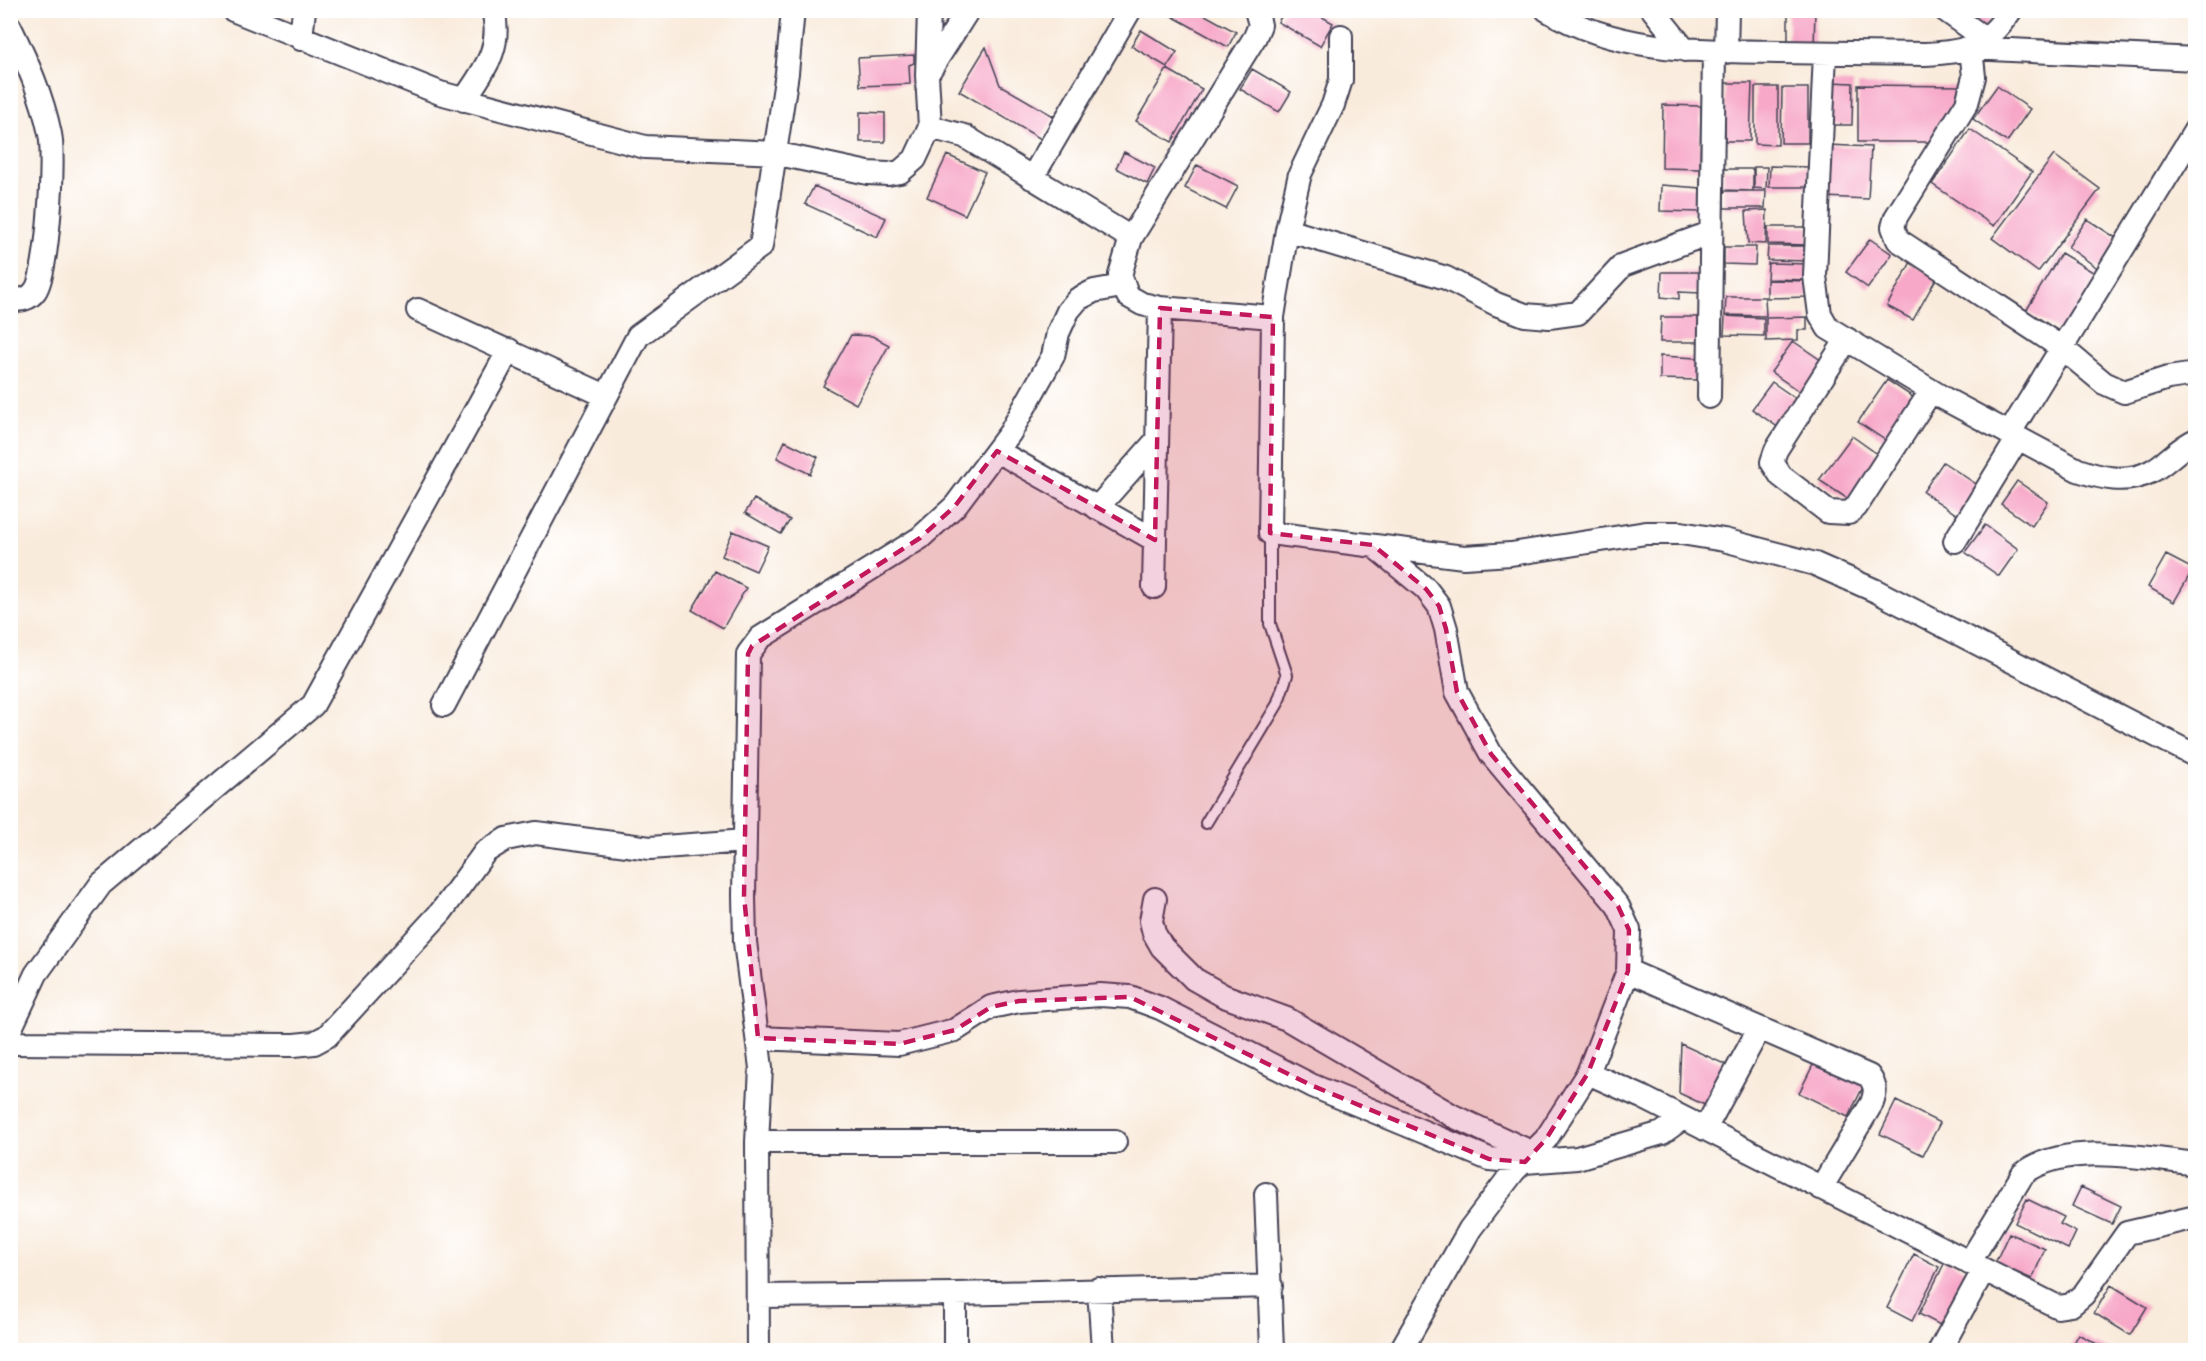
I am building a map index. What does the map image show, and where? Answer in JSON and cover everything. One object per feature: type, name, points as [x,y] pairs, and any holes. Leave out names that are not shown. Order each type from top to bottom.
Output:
[{"type":"street","points":[[233,10],[301,39],[464,99],[645,147],[774,153],[868,173],[900,172],[915,159],[930,127],[927,75],[929,10]]},
{"type":"street","points":[[301,39],[304,10]]},
{"type":"street","points":[[464,99],[491,61],[496,44],[493,10]]},
{"type":"street","points":[[444,705],[638,336],[761,246],[787,73],[793,10]]},
{"type":"street","points":[[927,75],[968,10]]},
{"type":"street","points":[[1032,177],[1130,10]]},
{"type":"street","points":[[1256,10],[1260,25],[1255,37],[1131,238],[1122,266],[1122,285],[1128,296],[1160,308],[1273,317]]},
{"type":"street","points":[[1547,10],[1568,23],[1606,37],[1685,50],[1925,54],[1956,53],[1979,44],[2196,59]]},
{"type":"street","points":[[1653,10],[1685,50]]},
{"type":"street","points":[[1709,397],[1710,233],[1720,52],[1727,10]]},
{"type":"street","points":[[1944,10],[1979,44]]},
{"type":"street","points":[[2011,10],[1979,44],[1967,103],[1896,217],[1893,227],[1898,240],[2062,348],[2104,383],[2124,392],[2168,378],[2196,374]]},
{"type":"street","points":[[10,27],[39,90],[51,137],[47,249],[43,275],[34,292],[23,300],[10,300]]},
{"type":"street","points":[[1341,36],[1341,80],[1333,105],[1300,174],[1287,230],[1273,317],[1270,533],[1464,557],[1511,554],[1646,533],[1681,533],[1724,540],[1815,564],[1876,591],[2121,720],[2196,756]]},
{"type":"street","points":[[1825,53],[1816,294],[1820,314],[1828,328],[1931,391],[2078,470],[2121,480],[2149,473],[2184,446],[2196,440]]},
{"type":"street","points":[[930,127],[964,136],[1131,238]]},
{"type":"street","points":[[1955,541],[2062,348],[2196,129]]},
{"type":"street","points":[[1287,230],[1446,278],[1496,304],[1525,315],[1549,317],[1578,312],[1623,266],[1710,233]]},
{"type":"street","points":[[758,1350],[757,1142],[760,1068],[745,942],[748,654],[760,638],[920,538],[955,506],[997,451],[1053,356],[1058,333],[1068,311],[1078,299],[1094,291],[1122,285]]},
{"type":"street","points":[[1154,588],[1160,308]]},
{"type":"street","points":[[418,310],[606,396]]},
{"type":"street","points":[[1847,339],[1776,450],[1772,462],[1781,476],[1828,512],[1849,513],[1856,507],[1931,391]]},
{"type":"street","points":[[10,1030],[36,974],[101,884],[313,705],[509,350]]},
{"type":"street","points":[[1097,508],[1157,440]]},
{"type":"street","points":[[997,451],[1155,540]]},
{"type":"street","points":[[1372,545],[1426,589],[1439,606],[1446,629],[1457,692],[1491,754],[1618,906],[1629,930],[1628,971],[1588,1073],[1546,1139],[1514,1171],[1470,1229],[1401,1350]]},
{"type":"street","points":[[10,1043],[294,1045],[314,1043],[327,1035],[441,912],[485,852],[506,839],[536,833],[650,848],[745,841]]},
{"type":"street","points":[[1155,899],[1151,921],[1154,933],[1162,947],[1194,979],[1224,996],[1287,1019],[1453,1116],[1529,1157]]},
{"type":"street","points":[[1628,971],[1869,1076],[1875,1084],[1876,1093],[1872,1103],[1821,1188]]},
{"type":"street","points":[[758,1038],[899,1044],[955,1030],[991,1007],[1010,1003],[1100,995],[1130,997],[1160,1008],[1313,1086],[1457,1148],[1489,1159],[1577,1158],[1662,1133],[1683,1118]]},
{"type":"street","points":[[1705,1129],[1759,1029]]},
{"type":"street","points":[[1588,1073],[1683,1118],[2058,1307],[2071,1305],[2084,1294],[2127,1233],[2196,1217]]},
{"type":"street","points":[[757,1142],[1115,1142]]},
{"type":"street","points":[[1940,1350],[1976,1267],[2023,1174],[2035,1165],[2094,1154],[2117,1154],[2196,1164]]},
{"type":"street","points":[[1266,1194],[1272,1350]]},
{"type":"street","points":[[758,1296],[955,1294],[1270,1286]]},
{"type":"street","points":[[1099,1289],[1103,1350]]},
{"type":"street","points":[[955,1294],[955,1350]]},
{"type":"lane","points":[[1206,824],[1277,705],[1287,675],[1270,624],[1270,533]]},
{"type":"highlighted area","points":[[1160,308],[1273,317],[1270,533],[1373,545],[1426,589],[1439,606],[1446,629],[1457,692],[1491,754],[1618,906],[1629,930],[1628,971],[1588,1073],[1546,1139],[1525,1162],[1489,1159],[1313,1086],[1130,997],[1019,1001],[991,1007],[955,1030],[899,1044],[758,1038],[744,896],[748,654],[752,646],[920,538],[955,506],[997,451],[1155,540]]},
{"type":"building","points":[[1161,10],[1196,10],[1236,32],[1228,47]]},
{"type":"building","points":[[1285,10],[1310,10],[1333,23],[1320,46],[1278,22]]},
{"type":"building","points":[[1788,10],[1815,10],[1814,48],[1788,47]]},
{"type":"building","points":[[1953,10],[1996,10],[1984,30]]},
{"type":"building","points":[[1141,30],[1177,52],[1167,67],[1131,46]]},
{"type":"building","points":[[986,47],[1000,85],[1055,117],[1041,139],[959,91]]},
{"type":"building","points":[[914,55],[914,63],[909,65],[910,84],[860,86],[858,58]]},
{"type":"building","points":[[1167,69],[1202,89],[1172,142],[1136,121]]},
{"type":"building","points":[[1252,69],[1291,92],[1279,112],[1240,89]]},
{"type":"building","points":[[1829,82],[1853,83],[1852,125],[1828,125]]},
{"type":"building","points":[[1725,83],[1752,83],[1750,141],[1725,141]]},
{"type":"building","points":[[1858,85],[1963,86],[1931,142],[1858,142]]},
{"type":"building","points":[[1997,86],[2030,109],[2007,142],[1973,119]]},
{"type":"building","points":[[1755,87],[1778,87],[1778,145],[1755,144]]},
{"type":"building","points":[[1782,88],[1808,88],[1808,143],[1781,143]]},
{"type":"building","points":[[1663,105],[1701,106],[1700,169],[1662,168]]},
{"type":"building","points":[[860,112],[885,113],[885,142],[860,142]]},
{"type":"building","points":[[1970,129],[2032,172],[1994,226],[1932,184]]},
{"type":"building","points":[[1828,145],[1871,147],[1868,199],[1825,197]]},
{"type":"building","points":[[1124,152],[1155,168],[1147,184],[1116,168]]},
{"type":"building","points":[[947,155],[985,172],[965,215],[927,197]]},
{"type":"building","points":[[2054,155],[2100,189],[2038,272],[1992,238]]},
{"type":"building","points":[[1197,165],[1238,186],[1226,209],[1185,188]]},
{"type":"building","points":[[1770,166],[1809,167],[1809,187],[1769,187]]},
{"type":"building","points":[[1754,167],[1767,167],[1766,189],[1754,188]]},
{"type":"building","points":[[1724,169],[1753,169],[1753,191],[1723,190]]},
{"type":"building","points":[[1661,185],[1701,188],[1702,212],[1660,211]]},
{"type":"building","points":[[814,186],[886,218],[877,237],[805,204]]},
{"type":"building","points":[[1724,191],[1766,191],[1765,208],[1724,208]]},
{"type":"building","points":[[1767,210],[1766,244],[1748,243],[1746,211]]},
{"type":"building","points":[[2087,219],[2119,240],[2099,269],[2068,247]]},
{"type":"building","points":[[1768,227],[1809,227],[1808,245],[1768,244]]},
{"type":"building","points":[[1870,239],[1892,254],[1868,288],[1846,272]]},
{"type":"building","points":[[1768,246],[1809,246],[1807,261],[1767,260]]},
{"type":"building","points":[[1724,247],[1756,247],[1755,265],[1724,264]]},
{"type":"building","points":[[2061,253],[2098,275],[2062,333],[2026,311]]},
{"type":"building","points":[[1911,262],[1937,277],[1913,320],[1887,306]]},
{"type":"building","points":[[1768,263],[1808,264],[1808,280],[1767,279]]},
{"type":"building","points":[[1662,272],[1702,272],[1701,293],[1679,292],[1679,299],[1661,297]]},
{"type":"building","points":[[1767,280],[1809,281],[1808,297],[1767,298]]},
{"type":"building","points":[[1726,297],[1765,297],[1766,316],[1725,315]]},
{"type":"building","points":[[1725,316],[1764,318],[1764,336],[1724,335]]},
{"type":"building","points":[[1661,317],[1699,317],[1699,342],[1660,342]]},
{"type":"building","points":[[1807,317],[1807,330],[1798,330],[1798,340],[1766,341],[1766,318]]},
{"type":"building","points":[[851,335],[872,336],[889,345],[856,404],[823,386]]},
{"type":"building","points":[[1793,341],[1825,363],[1803,394],[1771,372]]},
{"type":"building","points":[[1660,356],[1697,358],[1698,380],[1660,379]]},
{"type":"building","points":[[1887,380],[1916,399],[1888,442],[1858,422]]},
{"type":"building","points":[[1772,382],[1802,403],[1782,430],[1752,409]]},
{"type":"building","points":[[1852,436],[1880,456],[1851,501],[1819,480]]},
{"type":"building","points":[[785,441],[818,457],[810,474],[777,458]]},
{"type":"building","points":[[1943,462],[1982,488],[1962,518],[1923,492]]},
{"type":"building","points":[[2017,481],[2048,502],[2032,526],[2001,504]]},
{"type":"building","points":[[754,499],[790,520],[781,534],[745,513]]},
{"type":"building","points":[[1985,525],[2018,549],[1999,576],[1965,552]]},
{"type":"building","points":[[733,531],[768,546],[756,571],[722,556]]},
{"type":"building","points":[[2166,555],[2193,569],[2174,602],[2148,587]]},
{"type":"building","points":[[715,571],[746,588],[723,628],[692,610]]},
{"type":"building","points":[[1681,1044],[1733,1068],[1711,1108],[1679,1093]]},
{"type":"building","points":[[1816,1059],[1865,1083],[1848,1117],[1799,1093]]},
{"type":"building","points":[[1896,1101],[1940,1123],[1923,1155],[1880,1134]]},
{"type":"building","points":[[2081,1187],[2121,1206],[2112,1224],[2072,1206]]},
{"type":"building","points":[[2027,1199],[2064,1217],[2060,1224],[2076,1232],[2068,1249],[2015,1223]]},
{"type":"building","points":[[2009,1233],[2045,1249],[2032,1279],[1995,1263]]},
{"type":"building","points":[[1914,1254],[1939,1267],[1912,1321],[1887,1308]]},
{"type":"building","points":[[1946,1260],[1971,1273],[1944,1327],[1919,1314]]},
{"type":"building","points":[[2111,1285],[2147,1307],[2130,1335],[2094,1313]]},
{"type":"building","points":[[2078,1334],[2108,1350],[2069,1350]]}]
